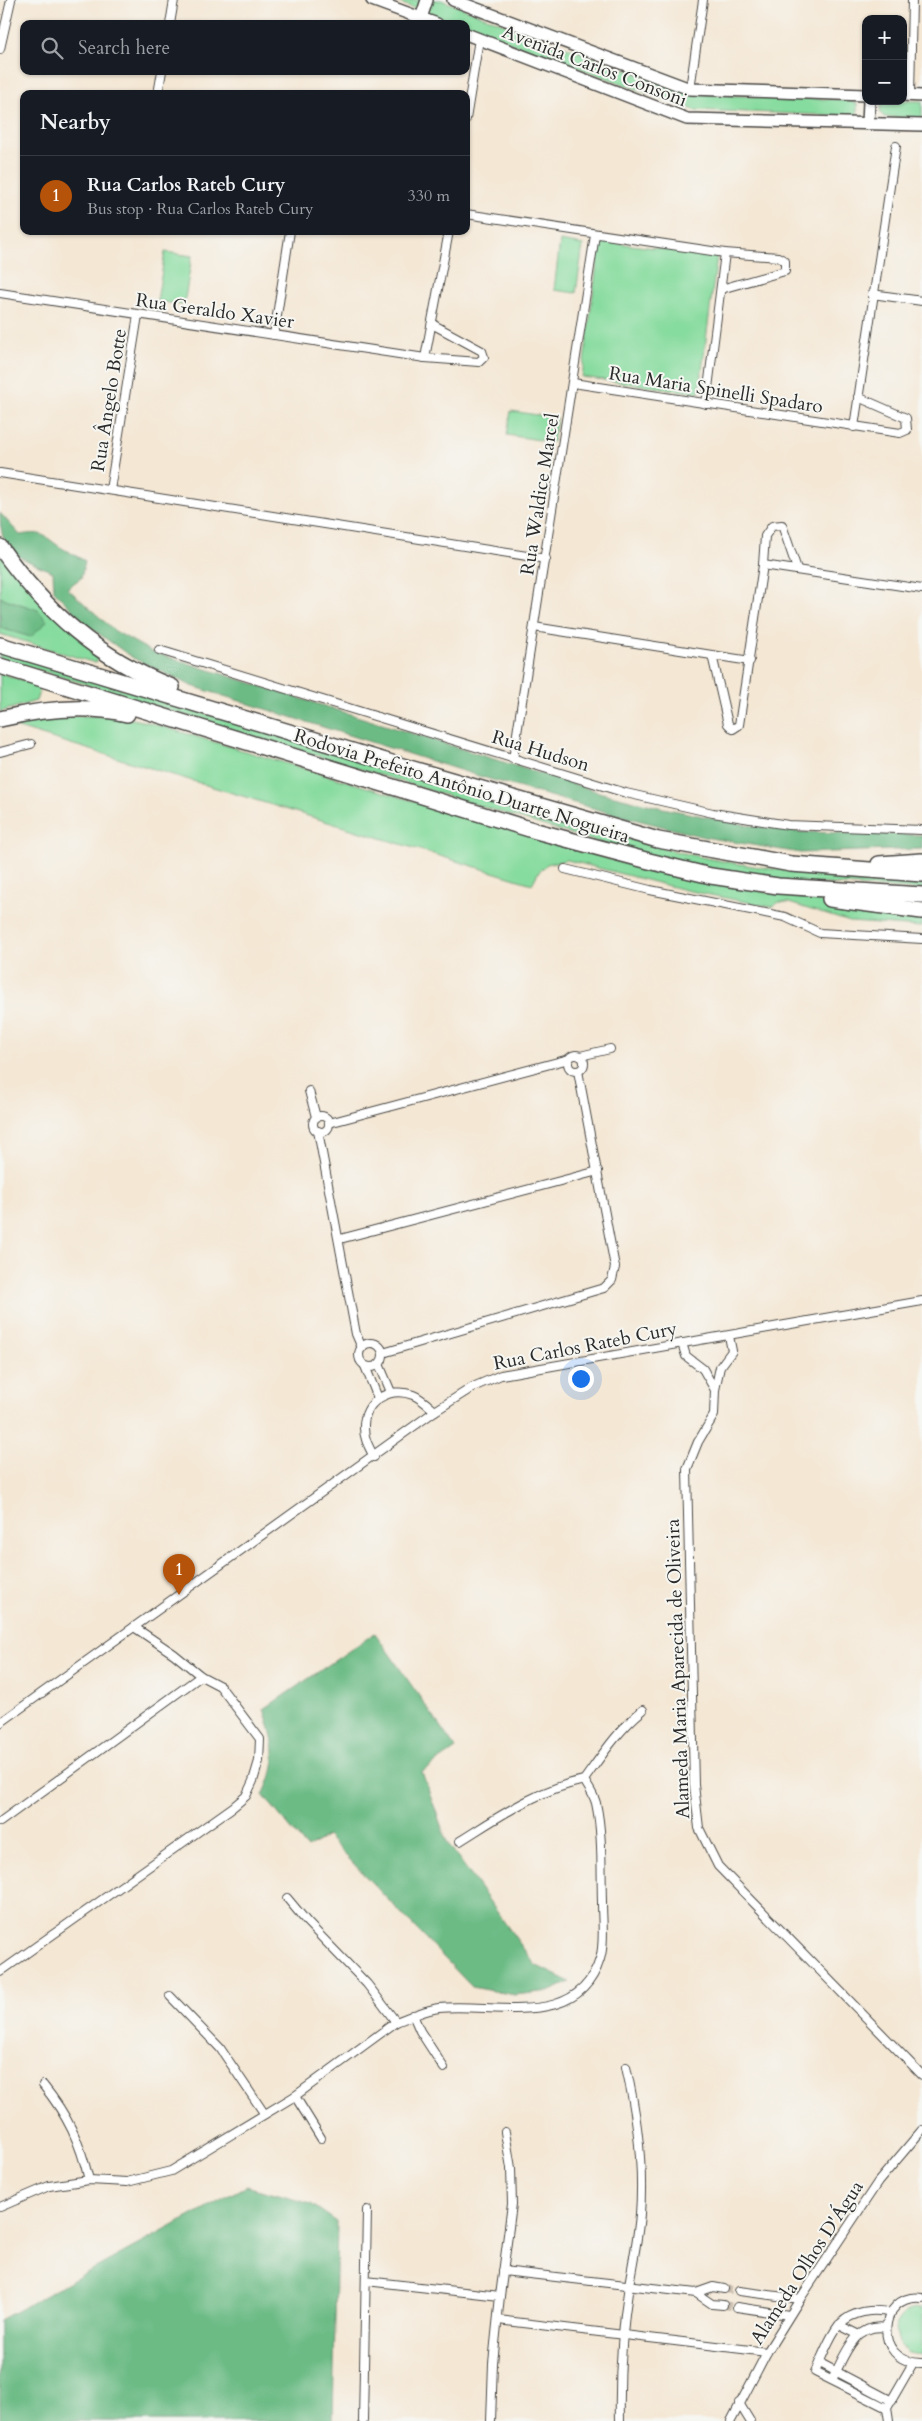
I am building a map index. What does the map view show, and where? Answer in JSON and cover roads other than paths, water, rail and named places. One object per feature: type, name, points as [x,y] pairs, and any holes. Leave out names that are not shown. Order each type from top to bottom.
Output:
[{"type":"highway","points":[[0,547],[27,582],[57,614],[82,638],[101,651],[140,674],[257,721]]},
{"type":"highway","name":"Rodovia Prefeito Antônio Duarte Nogueira","points":[[0,645],[392,763],[658,840],[792,864],[922,874]]},
{"type":"highway","name":"Rodovia Prefeito Antônio Duarte Nogueira","points":[[0,666],[553,836],[710,876],[787,887],[922,895]]},
{"type":"highway","points":[[0,719],[54,709],[101,709],[254,743]]},
{"type":"highway","points":[[792,864],[878,864],[922,861]]},
{"type":"highway","points":[[710,876],[790,893],[887,908],[922,911]]},
{"type":"main road","points":[[372,0],[426,20]]},
{"type":"main road","points":[[421,18],[427,0]]},
{"type":"main road","name":"Avenida Carlos Consoni","points":[[453,0],[690,89],[862,95]]},
{"type":"main road","name":"Avenida Carlos Consoni","points":[[470,36],[687,119],[922,125]]},
{"type":"main road","points":[[907,95],[922,96]]},
{"type":"main road","points":[[868,124],[869,105]]},
{"type":"street","points":[[0,49],[11,0]]},
{"type":"street","points":[[171,20],[174,0]]},
{"type":"street","points":[[690,89],[703,0]]},
{"type":"street","points":[[907,95],[912,0]]},
{"type":"street","points":[[470,94],[479,39]]},
{"type":"street","points":[[159,90],[161,75]]},
{"type":"street","points":[[854,427],[872,294],[896,146]]},
{"type":"street","points":[[470,215],[725,253],[778,258],[785,261],[785,270],[721,289]]},
{"type":"street","name":"Rua Waldice Marcel","points":[[513,759],[546,559],[595,234]]},
{"type":"street","points":[[274,335],[289,235]]},
{"type":"street","points":[[425,358],[448,235]]},
{"type":"street","points":[[706,404],[725,253]]},
{"type":"street","name":"Rua Geraldo Xavier","points":[[0,293],[425,358],[479,362],[484,357],[482,351],[432,324]]},
{"type":"street","points":[[872,294],[922,301]]},
{"type":"street","name":"Rua Ângelo Botte","points":[[110,490],[138,315]]},
{"type":"street","name":"Rua Maria Spinelli Spadaro","points":[[573,383],[900,434],[907,430],[906,418],[858,397]]},
{"type":"street","points":[[0,473],[546,559]]},
{"type":"street","points":[[712,655],[728,724],[734,729],[739,726],[750,661],[765,536],[772,526],[782,525],[797,569]]},
{"type":"street","points":[[763,565],[922,589]]},
{"type":"street","points":[[534,628],[750,661]]},
{"type":"street","name":"Rua Hudson","points":[[160,650],[626,793],[713,813],[788,825],[922,830]]},
{"type":"street","points":[[0,752],[31,744]]},
{"type":"street","points":[[565,869],[650,890],[785,917],[820,933],[922,939]]},
{"type":"street","points":[[329,1123],[569,1060],[575,1055],[580,1056],[610,1049]]},
{"type":"street","points":[[569,1060],[569,1067],[573,1071],[578,1071],[584,1066],[584,1060],[580,1056]]},
{"type":"street","points":[[383,1353],[604,1288],[612,1280],[616,1267],[578,1071]]},
{"type":"street","points":[[310,1091],[316,1117],[313,1125],[318,1131],[340,1239],[356,1334],[362,1348],[360,1357],[366,1366],[378,1398]]},
{"type":"street","points":[[316,1117],[323,1116],[329,1123]]},
{"type":"street","points":[[318,1131],[326,1130],[329,1123]]},
{"type":"street","points":[[340,1239],[598,1172]]},
{"type":"street","name":"Rua Carlos Rateb Cury","points":[[0,1723],[374,1457],[435,1411],[473,1387],[501,1375],[922,1301]]},
{"type":"street","name":"Alameda Maria Aparecida de Oliveira","points":[[729,1336],[732,1351],[720,1368],[715,1390],[714,1416],[698,1442],[687,1469],[694,1785],[699,1828],[718,1866],[922,2074]]},
{"type":"street","points":[[362,1348],[369,1344],[376,1344],[383,1353]]},
{"type":"street","points":[[682,1344],[686,1356],[703,1369],[715,1390]]},
{"type":"street","points":[[383,1353],[379,1364],[391,1392]]},
{"type":"street","points":[[366,1366],[373,1367],[379,1364]]},
{"type":"street","points":[[703,1369],[720,1368]]},
{"type":"street","points":[[374,1457],[365,1439],[364,1425],[369,1411],[378,1398],[391,1392],[415,1395],[435,1411]]},
{"type":"street","points":[[0,1972],[246,1796],[259,1761],[260,1738],[220,1686],[201,1676],[174,1654],[134,1627]]},
{"type":"street","points":[[0,1822],[201,1676]]},
{"type":"street","points":[[460,1841],[534,1796],[560,1785],[584,1780],[617,1735],[630,1720],[643,1710]]},
{"type":"street","points":[[0,2207],[49,2186],[89,2180],[127,2182],[171,2171],[294,2096],[396,2022],[413,2015],[438,2008],[534,2009],[554,2006],[574,1996],[591,1979],[600,1958],[602,1932],[600,1846],[596,1802],[584,1780]]},
{"type":"street","points":[[287,1898],[307,1922],[367,1984],[396,2022]]},
{"type":"street","points":[[170,1996],[220,2048],[264,2113]]},
{"type":"street","points":[[413,2015],[420,2031],[444,2068]]},
{"type":"street","points":[[620,2421],[624,2335],[629,2285],[637,2240],[641,2176],[638,2130],[626,2067]]},
{"type":"street","points":[[43,2085],[59,2106],[81,2148],[89,2180]]},
{"type":"street","points":[[294,2096],[321,2138]]},
{"type":"street","name":"Alameda Olhos D'Água","points":[[731,2421],[766,2352],[800,2299],[878,2182],[922,2130]]},
{"type":"street","points":[[491,2421],[502,2271],[512,2204],[512,2168],[505,2132]]},
{"type":"street","points":[[363,2421],[367,2210]]},
{"type":"street","points":[[502,2271],[696,2293],[713,2287],[724,2289]]},
{"type":"street","points":[[366,2280],[500,2296]]},
{"type":"street","points":[[739,2291],[800,2299]]},
{"type":"street","points":[[696,2293],[712,2304],[723,2306]]},
{"type":"street","points":[[921,2297],[898,2305],[891,2313],[886,2328],[887,2340],[893,2351],[902,2359],[913,2363],[922,2363]]},
{"type":"street","points":[[737,2307],[790,2315]]},
{"type":"street","points":[[887,2408],[815,2372],[839,2325],[864,2312],[882,2310],[891,2313]]},
{"type":"street","points":[[498,2320],[766,2352]]},
{"type":"street","points":[[839,2325],[857,2334]]},
{"type":"street","points":[[832,2380],[857,2334],[870,2328],[886,2328]]},
{"type":"street","points":[[820,2363],[892,2401]]},
{"type":"street","points":[[888,2421],[887,2408],[913,2363]]},
{"type":"street","points":[[739,2403],[750,2421]]},
{"type":"tunnel","points":[[724,2289],[739,2291]]},
{"type":"tunnel","points":[[723,2305],[737,2307]]},
{"type":"place","name":"Rua Carlos Rateb Cury","points":[[179,1595]]}]
